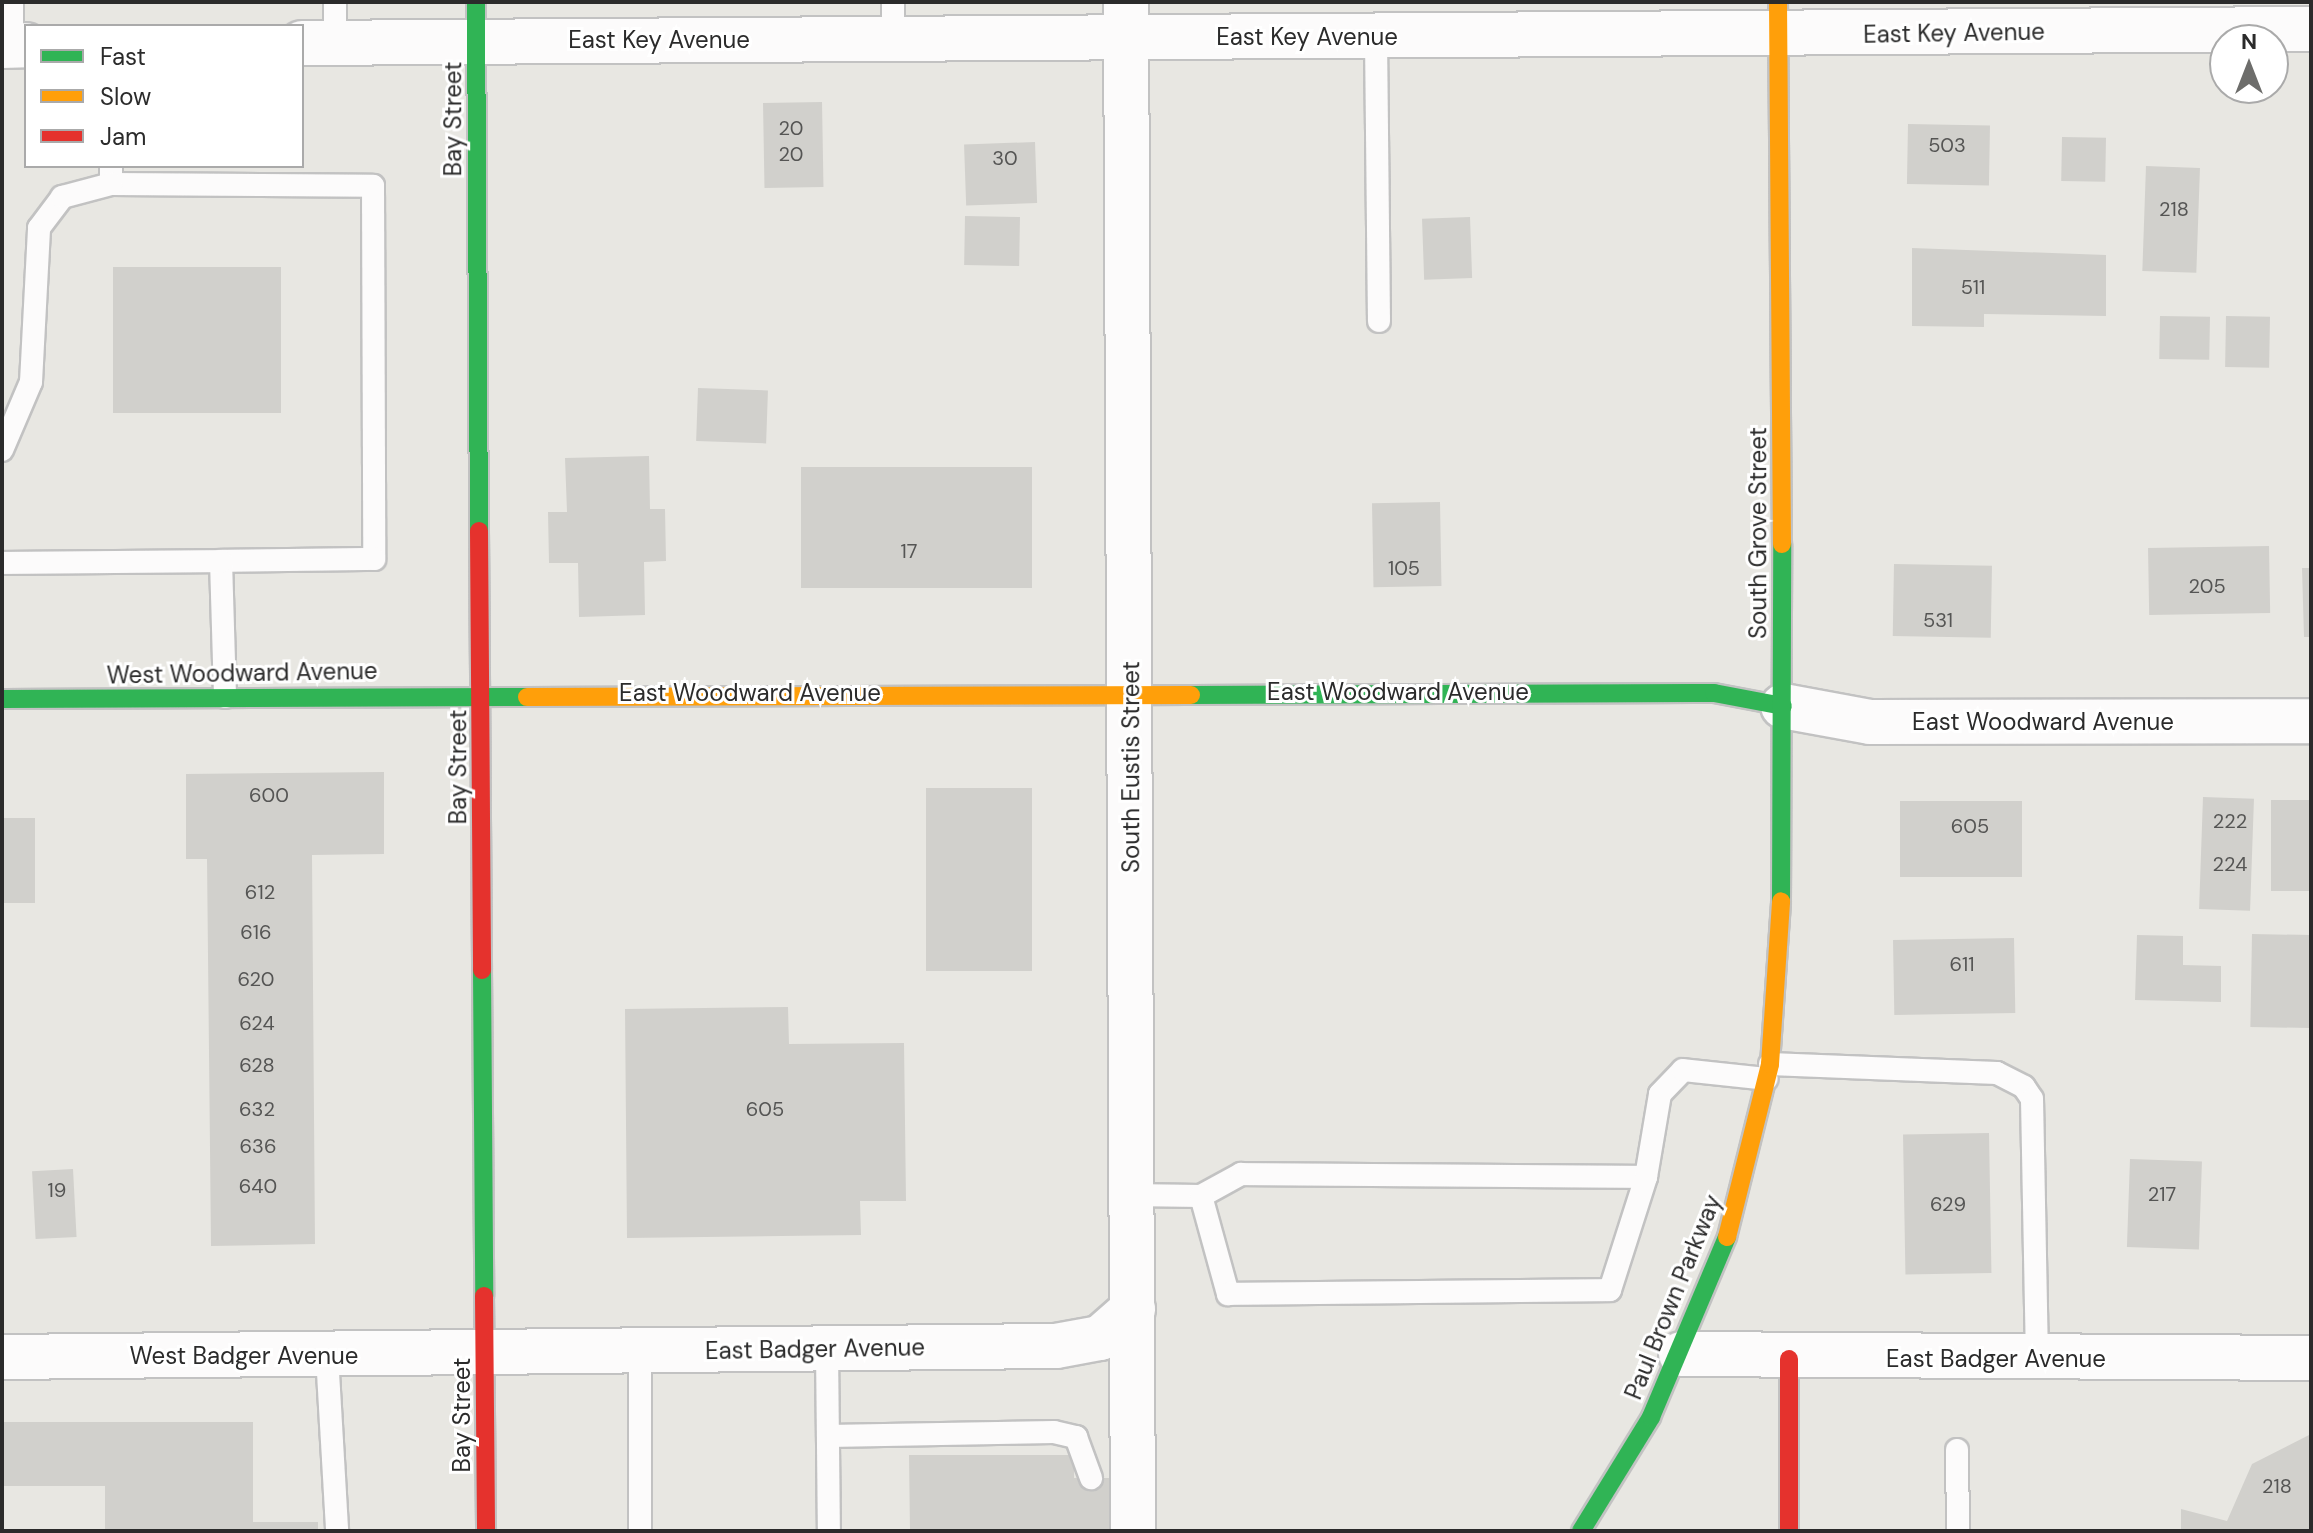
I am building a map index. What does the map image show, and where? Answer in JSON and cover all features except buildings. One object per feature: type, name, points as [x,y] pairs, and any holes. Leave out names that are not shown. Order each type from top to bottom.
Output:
[{"type":"main road","name":"South Grove Street","points":[[1769,1072],[1783,890],[1779,18]]},
{"type":"main road","name":"Bay Street","points":[[476,22],[486,1531]]},
{"type":"main road","name":"East Woodward Avenue","points":[[482,694],[1714,693],[1783,706]]},
{"type":"main road","name":"West Woodward Avenue","points":[[2,699],[482,694]]},
{"type":"main road","name":"Paul Brown Parkway","points":[[1581,1531],[1681,1354],[1725,1247],[1769,1072]]},
{"type":"main road","points":[[1789,1359],[1789,1531]]},
{"type":"street","name":"East Key Avenue","points":[[324,29],[476,22],[1126,20],[1376,37],[1779,18],[2311,29]]},
{"type":"street","name":"South Eustis Street","points":[[1126,20],[1133,1531]]},
{"type":"street","name":"East Woodward Avenue","points":[[1783,706],[1870,722],[2311,721]]},
{"type":"street","name":"East Badger Avenue","points":[[485,1354],[1056,1346],[1100,1338],[1133,1309]]},
{"type":"street","name":"West Badger Avenue","points":[[2,1357],[485,1354]]},
{"type":"street","name":"East Badger Avenue","points":[[1681,1354],[1789,1359],[2311,1358]]},
{"type":"lane","points":[[12,2],[13,46]]},
{"type":"lane","points":[[1376,37],[1379,321]]},
{"type":"lane","points":[[2,450],[31,382],[39,228],[62,197],[111,175],[373,186],[374,559],[2,563]]},
{"type":"lane","points":[[221,561],[225,697]]},
{"type":"lane","points":[[1201,1196],[1228,1294],[1610,1290],[1646,1177],[1660,1094],[1683,1070],[1964,1070],[1997,1073],[2024,1087],[2032,1099],[2037,1359]]},
{"type":"lane","points":[[1130,1195],[1201,1196],[1241,1174],[1646,1177]]},
{"type":"lane","points":[[827,1349],[829,1531]]},
{"type":"lane","points":[[640,1351],[640,1531]]},
{"type":"lane","points":[[327,1355],[337,1531]]},
{"type":"lane","points":[[828,1436],[1054,1432],[1076,1437],[1091,1478]]},
{"type":"lane","points":[[1957,1450],[1958,1531]]},
{"type":"traffic: fast","points":[[476,2],[479,531]]},
{"type":"traffic: fast","points":[[1781,901],[1782,544]]},
{"type":"traffic: fast","points":[[1191,695],[1714,693],[1783,706]]},
{"type":"traffic: fast","points":[[2,699],[527,697]]},
{"type":"traffic: fast","points":[[482,970],[484,1296]]},
{"type":"traffic: fast","points":[[1581,1531],[1651,1417],[1727,1237]]},
{"type":"traffic: slow","points":[[1778,2],[1782,544]]},
{"type":"traffic: slow","points":[[527,697],[1191,695]]},
{"type":"traffic: slow","points":[[1727,1237],[1770,1064],[1781,901]]},
{"type":"traffic: jam","points":[[479,531],[482,970]]},
{"type":"traffic: jam","points":[[484,1296],[486,1531]]},
{"type":"traffic: jam","points":[[1789,1359],[1789,1531]]}]
